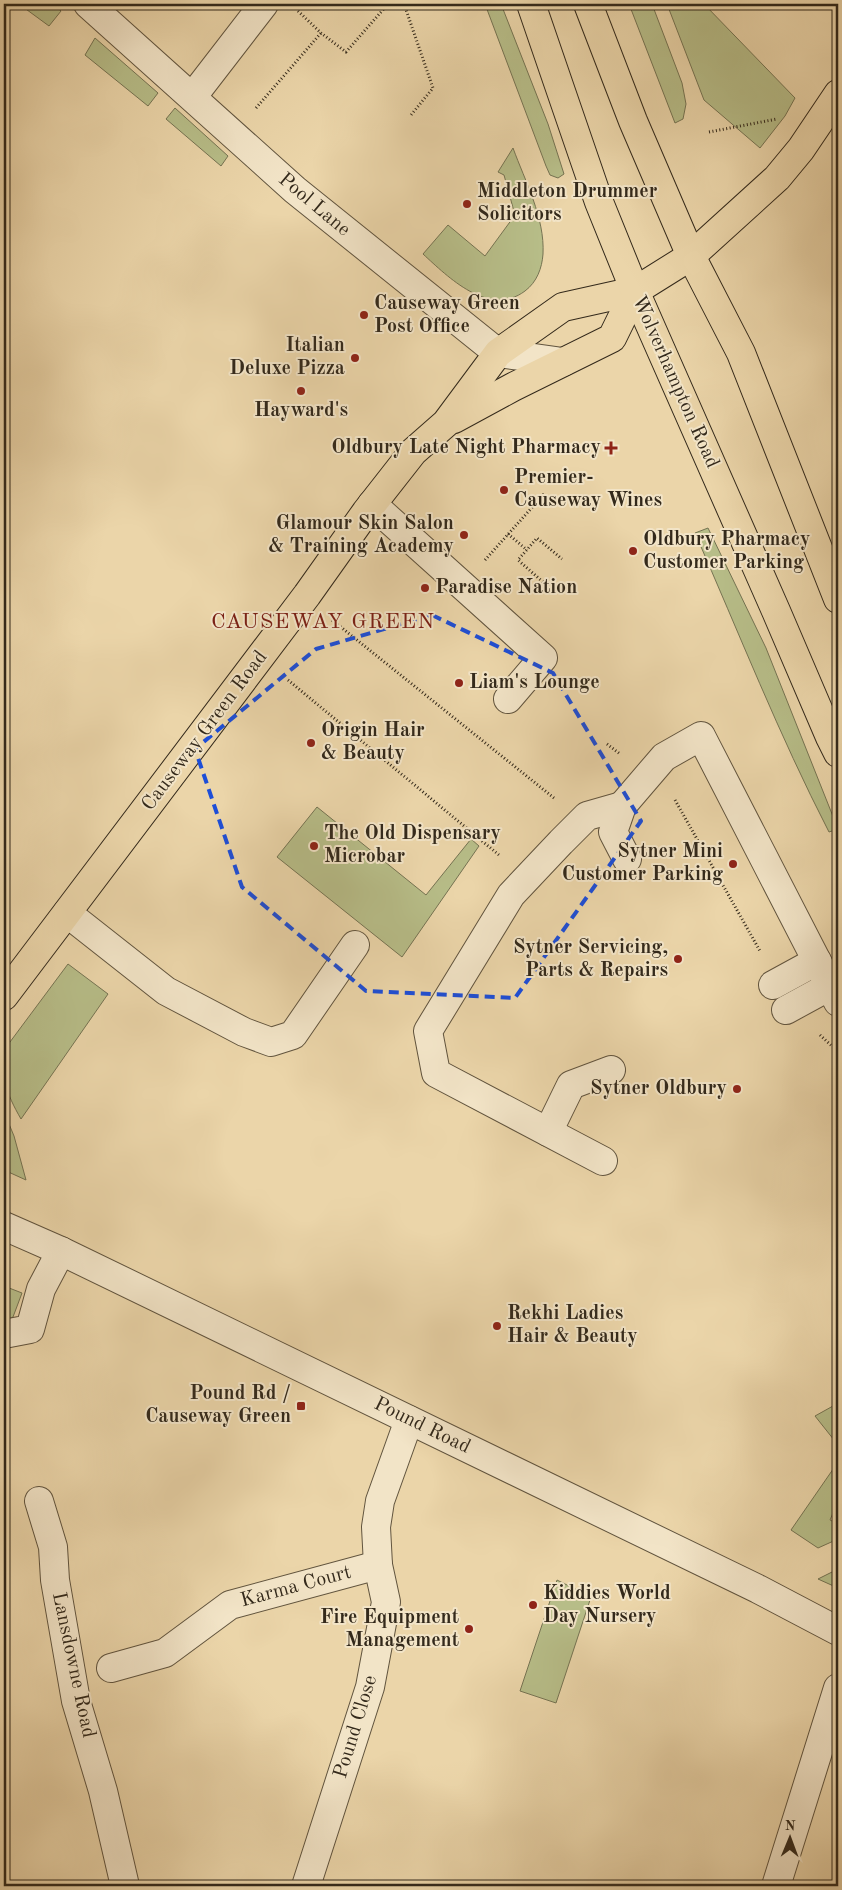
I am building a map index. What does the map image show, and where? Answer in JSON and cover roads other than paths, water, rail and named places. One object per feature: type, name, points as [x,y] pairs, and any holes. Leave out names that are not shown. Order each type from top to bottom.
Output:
[{"type":"main road","name":"Wolverhampton Road","points":[[531,4],[599,202],[635,291],[838,753]]},
{"type":"main road","points":[[588,4],[634,121],[691,256],[741,353],[838,599]]},
{"type":"main road","name":"Causeway Green Road","points":[[4,996],[307,595],[372,504],[413,452],[446,423],[498,353],[563,307],[635,291],[691,256],[777,178],[801,149],[838,94]]},
{"type":"main road","name":"Causeway Green Road","points":[[446,423],[612,338],[635,291]]},
{"type":"street","name":"Pool Lane","points":[[88,4],[310,202],[498,353]]},
{"type":"street","points":[[193,96],[264,4]]},
{"type":"street","points":[[498,353],[563,362]]},
{"type":"street","points":[[372,504],[543,658],[508,699]]},
{"type":"street","points":[[627,859],[614,832],[622,806],[664,757],[701,736],[829,975]]},
{"type":"street","points":[[603,1161],[436,1073],[428,1030],[511,895],[588,816],[622,806]]},
{"type":"street","points":[[67,913],[166,991],[244,1032],[271,1042],[293,1035],[355,945]]},
{"type":"street","points":[[775,983],[829,975]]},
{"type":"street","points":[[789,1008],[829,975]]},
{"type":"street","points":[[548,1132],[571,1085],[611,1070]]},
{"type":"street","name":"Pound Road","points":[[4,1226],[758,1589],[838,1631]]},
{"type":"street","points":[[4,1334],[30,1329],[41,1289],[61,1252]]},
{"type":"street","name":"Pound Close","points":[[306,1886],[370,1687],[386,1602],[378,1566],[376,1527],[380,1501],[409,1420]]},
{"type":"street","name":"Lansdowne Road","points":[[39,1501],[53,1547],[55,1580],[76,1701],[103,1791],[125,1886]]},
{"type":"street","name":"Karma Court","points":[[111,1668],[165,1653],[230,1605],[378,1566]]},
{"type":"street","points":[[776,1886],[838,1688]]},
{"type":"place","name":"Middleton Drummer Solicitors","points":[[467,204]]},
{"type":"place","name":"Causeway Green Post Office","points":[[364,315]]},
{"type":"place","name":"Italian Deluxe Pizza","points":[[355,358]]},
{"type":"place","name":"Hayward's","points":[[301,391]]},
{"type":"place","name":"Oldbury Late Night Pharmacy","points":[[611,448]]},
{"type":"place","name":"Premier- Causeway Wines","points":[[504,490]]},
{"type":"place","name":"Glamour Skin Salon & Training Academy","points":[[464,535]]},
{"type":"place","name":"Oldbury Pharmacy Customer Parking","points":[[633,551]]},
{"type":"place","name":"Paradise Nation","points":[[425,588]]},
{"type":"place","name":"Liam's Lounge","points":[[459,683]]},
{"type":"place","name":"Origin Hair & Beauty","points":[[311,743]]},
{"type":"place","name":"The Old Dispensary Microbar","points":[[314,846]]},
{"type":"place","name":"Sytner Mini Customer Parking","points":[[733,864]]},
{"type":"place","name":"Sytner Servicing, Parts & Repairs","points":[[678,959]]},
{"type":"place","name":"Sytner Oldbury","points":[[737,1089]]},
{"type":"place","name":"Rekhi Ladies Hair & Beauty","points":[[497,1326]]},
{"type":"place","name":"Pound Rd / Causeway Green","points":[[301,1406]]},
{"type":"place","name":"Kiddies World Day Nursery","points":[[533,1605]]},
{"type":"place","name":"Fire Equipment Management","points":[[469,1629]]},
{"type":"district","name":"CAUSEWAY GREEN","points":[[323,622]]}]
